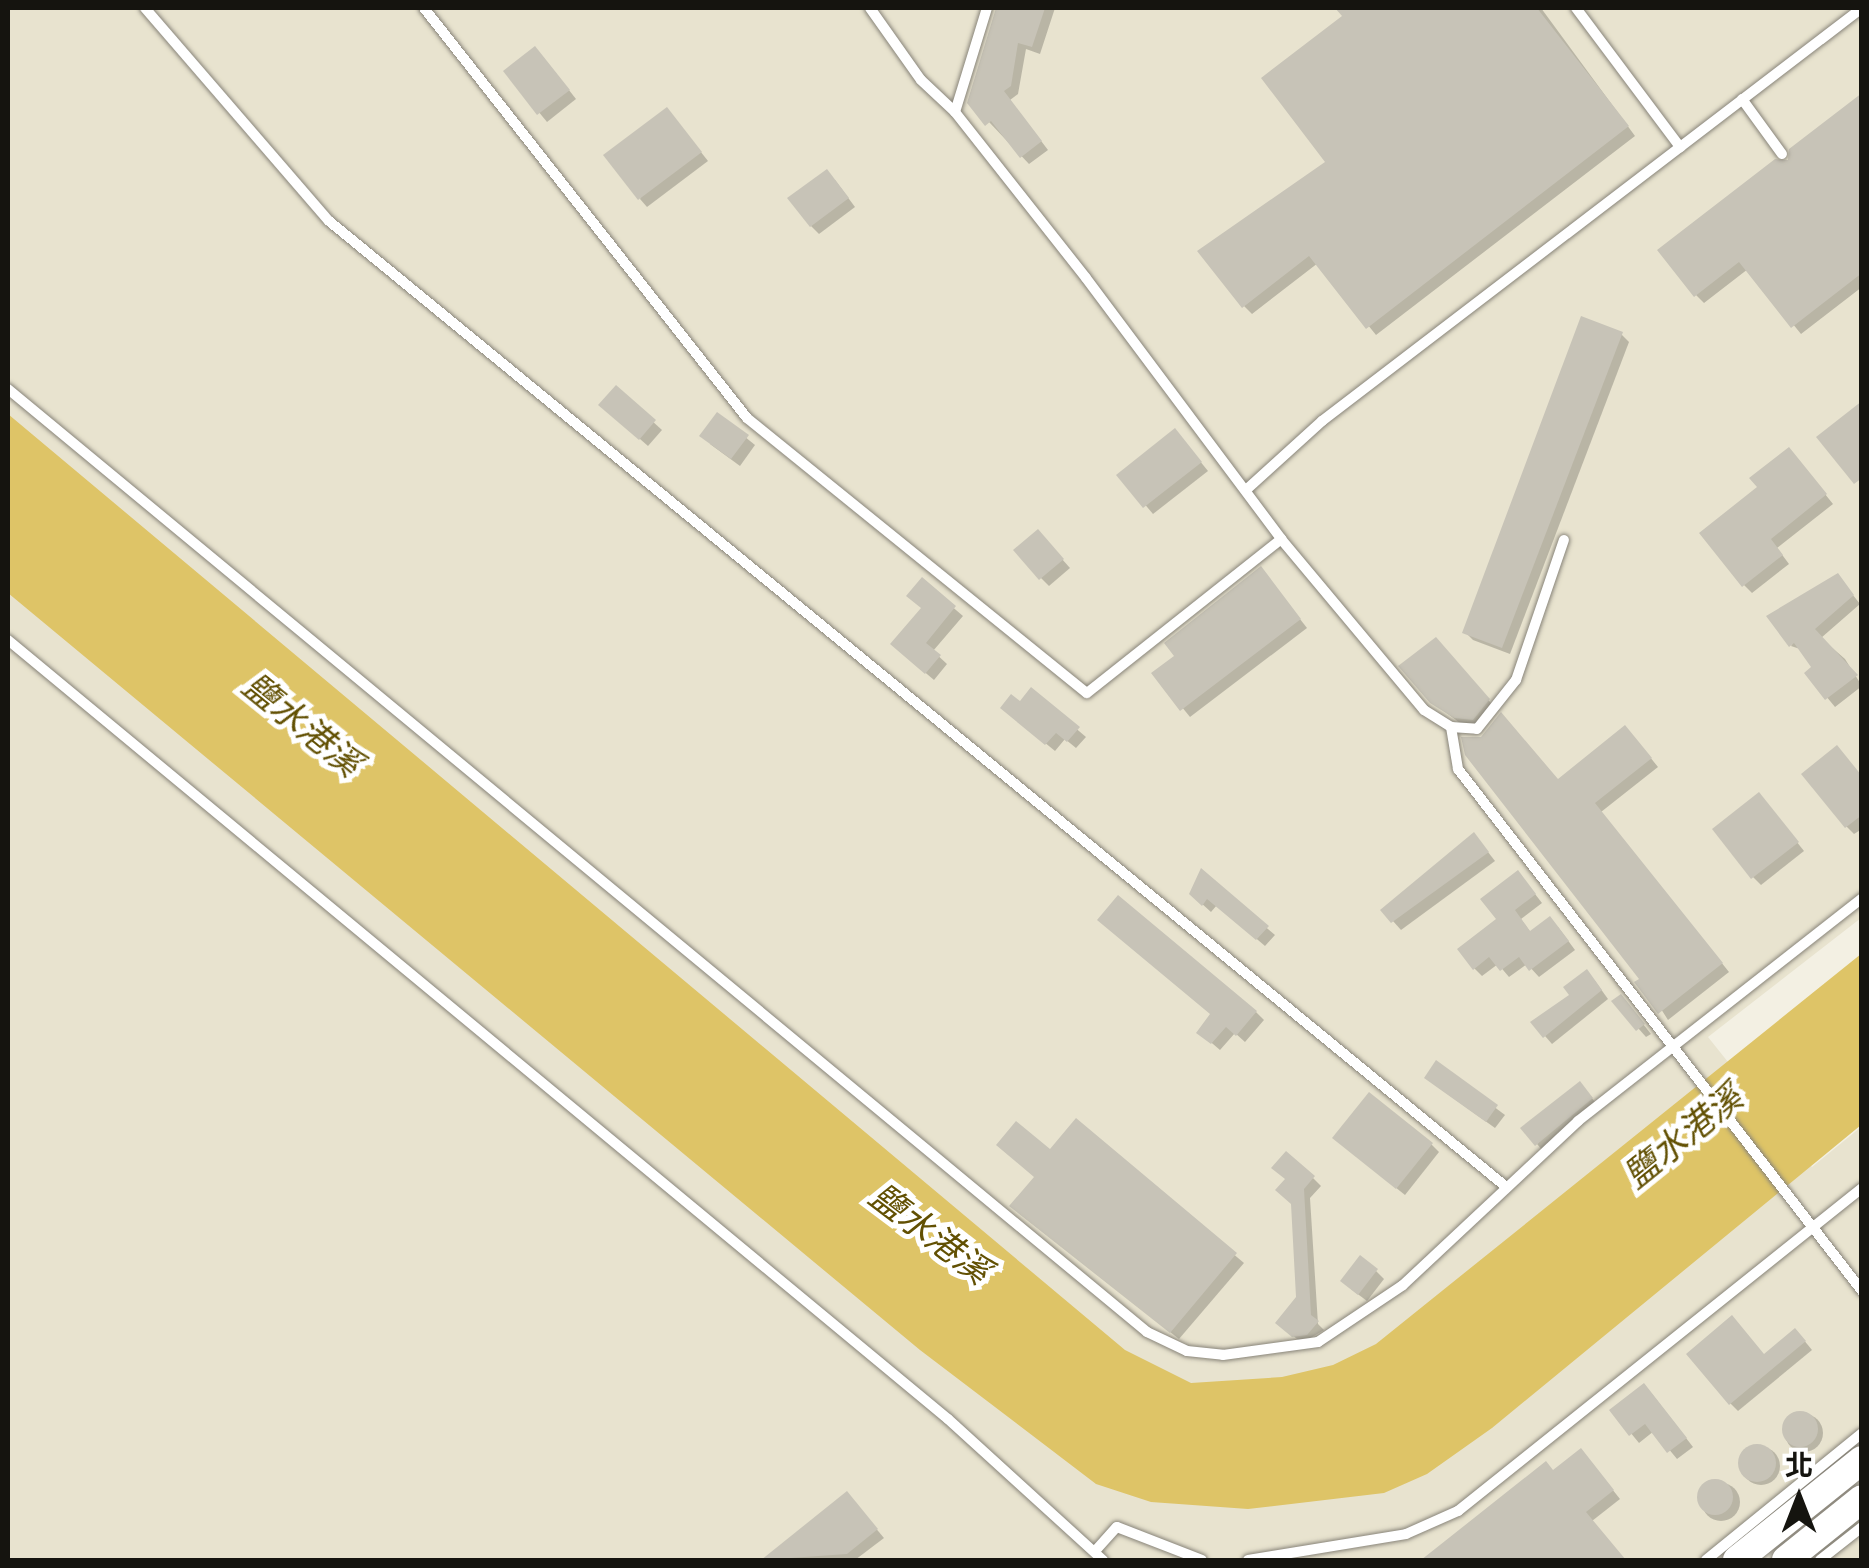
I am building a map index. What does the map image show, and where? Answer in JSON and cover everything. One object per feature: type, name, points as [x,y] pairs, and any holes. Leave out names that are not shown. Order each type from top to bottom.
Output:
[{"type":"street","points":[[1737,1560],[1862,1460]]},
{"type":"street","points":[[1786,1560],[1862,1498]]},
{"type":"lane","points":[[144,8],[329,221],[1504,1185]]},
{"type":"lane","points":[[424,8],[747,418],[1087,693],[1281,539]]},
{"type":"lane","points":[[870,8],[921,80],[955,112],[1281,539],[1374,656],[1424,710],[1451,728],[1477,729],[1516,680],[1564,540]]},
{"type":"lane","points":[[955,112],[988,8]]},
{"type":"lane","points":[[1576,8],[1680,147]]},
{"type":"lane","points":[[1246,490],[1322,422],[1862,8]]},
{"type":"lane","points":[[1742,99],[1782,154]]},
{"type":"lane","points":[[8,389],[1146,1332],[1187,1351],[1223,1356],[1318,1342],[1402,1286],[1504,1185],[1670,1048],[1862,898]]},
{"type":"lane","points":[[8,640],[948,1419],[1103,1560]]},
{"type":"lane","points":[[1451,728],[1458,768],[1670,1048],[1862,1292]]},
{"type":"lane","points":[[1248,1560],[1406,1534],[1458,1511],[1810,1225],[1862,1188]]},
{"type":"lane","points":[[1706,1560],[1862,1433]]},
{"type":"lane","points":[[1096,1550],[1117,1527],[1202,1560]]},
{"type":"lane","points":[[1820,1560],[1862,1527]]},
{"type":"shaded area","points":[[8,8],[1861,8],[1861,918],[1708,1037],[1812,1167],[1861,1127],[1861,1431],[1704,1560],[8,1560]]},
{"type":"shaded area","points":[[1861,1484],[1861,1560],[1768,1560]]},
{"type":"water","name":"鹽水港溪","points":[[8,414],[1125,1350],[1191,1383],[1282,1377],[1333,1365],[1376,1344],[1861,954],[1861,1125],[1492,1428],[1427,1474],[1384,1493],[1248,1509],[1151,1502],[1096,1484],[920,1350],[8,593]]},
{"type":"building","points":[[996,8],[1045,8],[1032,47],[1018,43],[1011,86],[1004,91],[1042,141],[1020,158],[991,121],[985,126],[967,103]]},
{"type":"building","points":[[1335,8],[1537,8],[1629,126],[1366,329],[1309,256],[1242,308],[1197,251],[1325,162],[1261,78],[1342,16]]},
{"type":"building","points":[[535,46],[570,90],[537,115],[503,71]]},
{"type":"building","points":[[1862,93],[1862,273],[1791,328],[1739,262],[1694,297],[1657,250],[1775,159],[1788,160],[1789,149]]},
{"type":"building","points":[[667,107],[702,152],[638,200],[603,155]]},
{"type":"building","points":[[827,169],[849,198],[810,227],[787,198]]},
{"type":"building","points":[[1581,316],[1623,332],[1502,648],[1462,633]]},
{"type":"building","points":[[616,385],[656,420],[639,440],[598,405]]},
{"type":"building","points":[[1862,401],[1862,478],[1854,484],[1816,437]]},
{"type":"building","points":[[717,412],[749,435],[731,459],[699,436]]},
{"type":"building","points":[[1175,428],[1202,462],[1143,508],[1116,475]]},
{"type":"building","points":[[1789,447],[1827,494],[1771,539],[1783,555],[1742,587],[1699,533],[1757,487],[1749,478]]},
{"type":"building","points":[[1038,529],[1064,559],[1039,580],[1013,550]]},
{"type":"building","points":[[1261,566],[1301,619],[1180,711],[1151,673],[1174,656],[1164,643]]},
{"type":"building","points":[[1838,573],[1854,595],[1815,629],[1858,675],[1825,700],[1804,673],[1811,667],[1794,643],[1789,647],[1766,616]]},
{"type":"building","points":[[922,577],[956,606],[926,643],[941,655],[925,674],[890,644],[921,608],[906,596]]},
{"type":"building","points":[[1436,637],[1490,699],[1473,720],[1454,718],[1430,703],[1398,666]]},
{"type":"building","points":[[1031,687],[1080,727],[1067,742],[1056,733],[1045,745],[1000,708],[1011,694],[1020,701]]},
{"type":"building","points":[[1501,712],[1558,779],[1625,725],[1652,758],[1595,803],[1723,963],[1658,1014],[1634,982],[1639,979],[1465,755],[1461,737],[1481,737]]},
{"type":"building","points":[[1837,745],[1862,776],[1862,815],[1845,828],[1801,774]]},
{"type":"building","points":[[1759,792],[1799,842],[1751,879],[1712,829]]},
{"type":"building","points":[[1474,832],[1489,852],[1391,923],[1380,910]]},
{"type":"building","points":[[1201,868],[1269,926],[1256,940],[1207,899],[1202,906],[1189,894]]},
{"type":"building","points":[[1518,870],[1536,894],[1515,910],[1530,931],[1550,916],[1569,941],[1529,971],[1519,957],[1500,971],[1489,957],[1473,970],[1457,949],[1496,919],[1480,899]]},
{"type":"building","points":[[1118,895],[1257,1011],[1236,1036],[1226,1027],[1211,1044],[1196,1033],[1210,1014],[1097,920]]},
{"type":"building","points":[[1587,969],[1602,990],[1543,1038],[1530,1022],[1569,995],[1563,987]]},
{"type":"building","points":[[1621,994],[1645,1024],[1636,1031],[1611,1001]]},
{"type":"building","points":[[1436,1060],[1498,1105],[1486,1122],[1424,1078]]},
{"type":"building","points":[[1580,1081],[1593,1098],[1535,1146],[1520,1128]]},
{"type":"building","points":[[1369,1092],[1433,1143],[1396,1189],[1332,1138]]},
{"type":"building","points":[[1076,1118],[1237,1253],[1170,1333],[1009,1206],[1034,1177],[996,1145],[1016,1121],[1050,1149]]},
{"type":"building","points":[[1286,1151],[1315,1176],[1304,1189],[1311,1315],[1319,1321],[1307,1335],[1292,1337],[1275,1323],[1296,1297],[1291,1204],[1275,1190],[1285,1179],[1271,1168]]},
{"type":"building","points":[[1360,1255],[1378,1269],[1358,1295],[1340,1281]]},
{"type":"building","points":[[1732,1315],[1764,1354],[1795,1328],[1806,1341],[1729,1405],[1686,1354]]},
{"type":"building","points":[[1644,1383],[1687,1438],[1667,1453],[1645,1424],[1629,1436],[1609,1410]]},
{"type":"building","points":[[1800,1411],[1813,1416],[1818,1429],[1813,1442],[1800,1447],[1787,1442],[1782,1429],[1787,1416]]},
{"type":"building","points":[[1757,1444],[1770,1450],[1776,1463],[1770,1476],[1757,1482],[1744,1476],[1738,1463],[1744,1450]]},
{"type":"building","points":[[1581,1448],[1614,1490],[1586,1512],[1626,1560],[1421,1560],[1546,1461],[1553,1470]]},
{"type":"building","points":[[1715,1479],[1728,1484],[1733,1497],[1728,1510],[1715,1515],[1702,1510],[1697,1497],[1702,1484]]},
{"type":"building","points":[[847,1491],[878,1529],[847,1554],[761,1560]]}]
